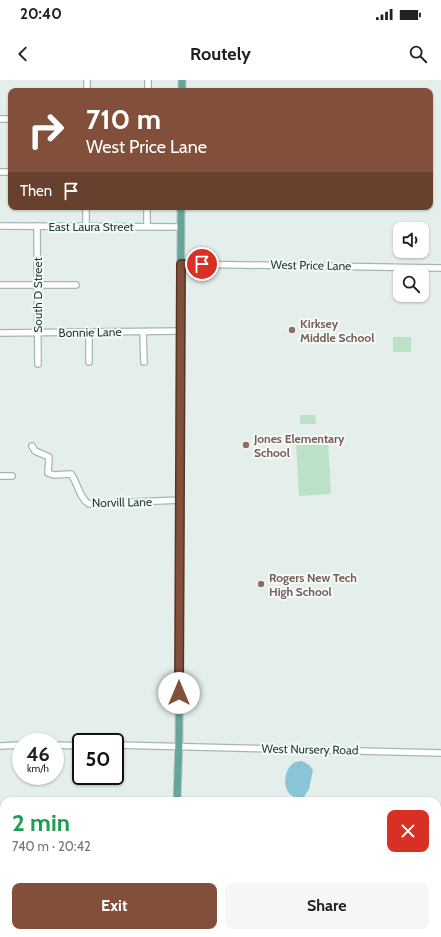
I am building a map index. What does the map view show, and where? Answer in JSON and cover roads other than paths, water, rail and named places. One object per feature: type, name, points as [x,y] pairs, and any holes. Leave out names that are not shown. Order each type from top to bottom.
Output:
[{"type":"main road","points":[[177,797],[179,747],[181,210]]},
{"type":"street","points":[[86,210],[86,226]]},
{"type":"street","points":[[147,210],[147,226]]},
{"type":"street","name":"East Laura Street","points":[[0,226],[181,227]]},
{"type":"street","name":"South D Street","points":[[37,226],[38,364]]},
{"type":"street","name":"West Price Lane","points":[[181,264],[441,268]]},
{"type":"street","points":[[0,286],[76,285]]},
{"type":"street","name":"Bonnie Lane","points":[[0,333],[180,331]]},
{"type":"street","points":[[89,332],[90,362]]},
{"type":"street","points":[[143,332],[144,362]]},
{"type":"street","name":"Norvill Lane","points":[[32,446],[35,452],[49,457],[48,473],[54,475],[71,474],[76,481],[85,501],[89,504],[180,500]]},
{"type":"street","points":[[0,476],[12,476]]},
{"type":"street","points":[[0,746],[12,745]]},
{"type":"street","name":"West Nursery Road","points":[[124,746],[441,752]]},
{"type":"water","points":[[302,761],[309,765],[313,770],[309,789],[304,797],[296,797],[291,795],[287,790],[285,777],[291,765]]},
{"type":"place","name":"Kirksey Middle School","points":[[292,330]]},
{"type":"place","name":"Jones Elementary School","points":[[246,445]]},
{"type":"place","name":"Rogers New Tech High School","points":[[261,584]]}]
